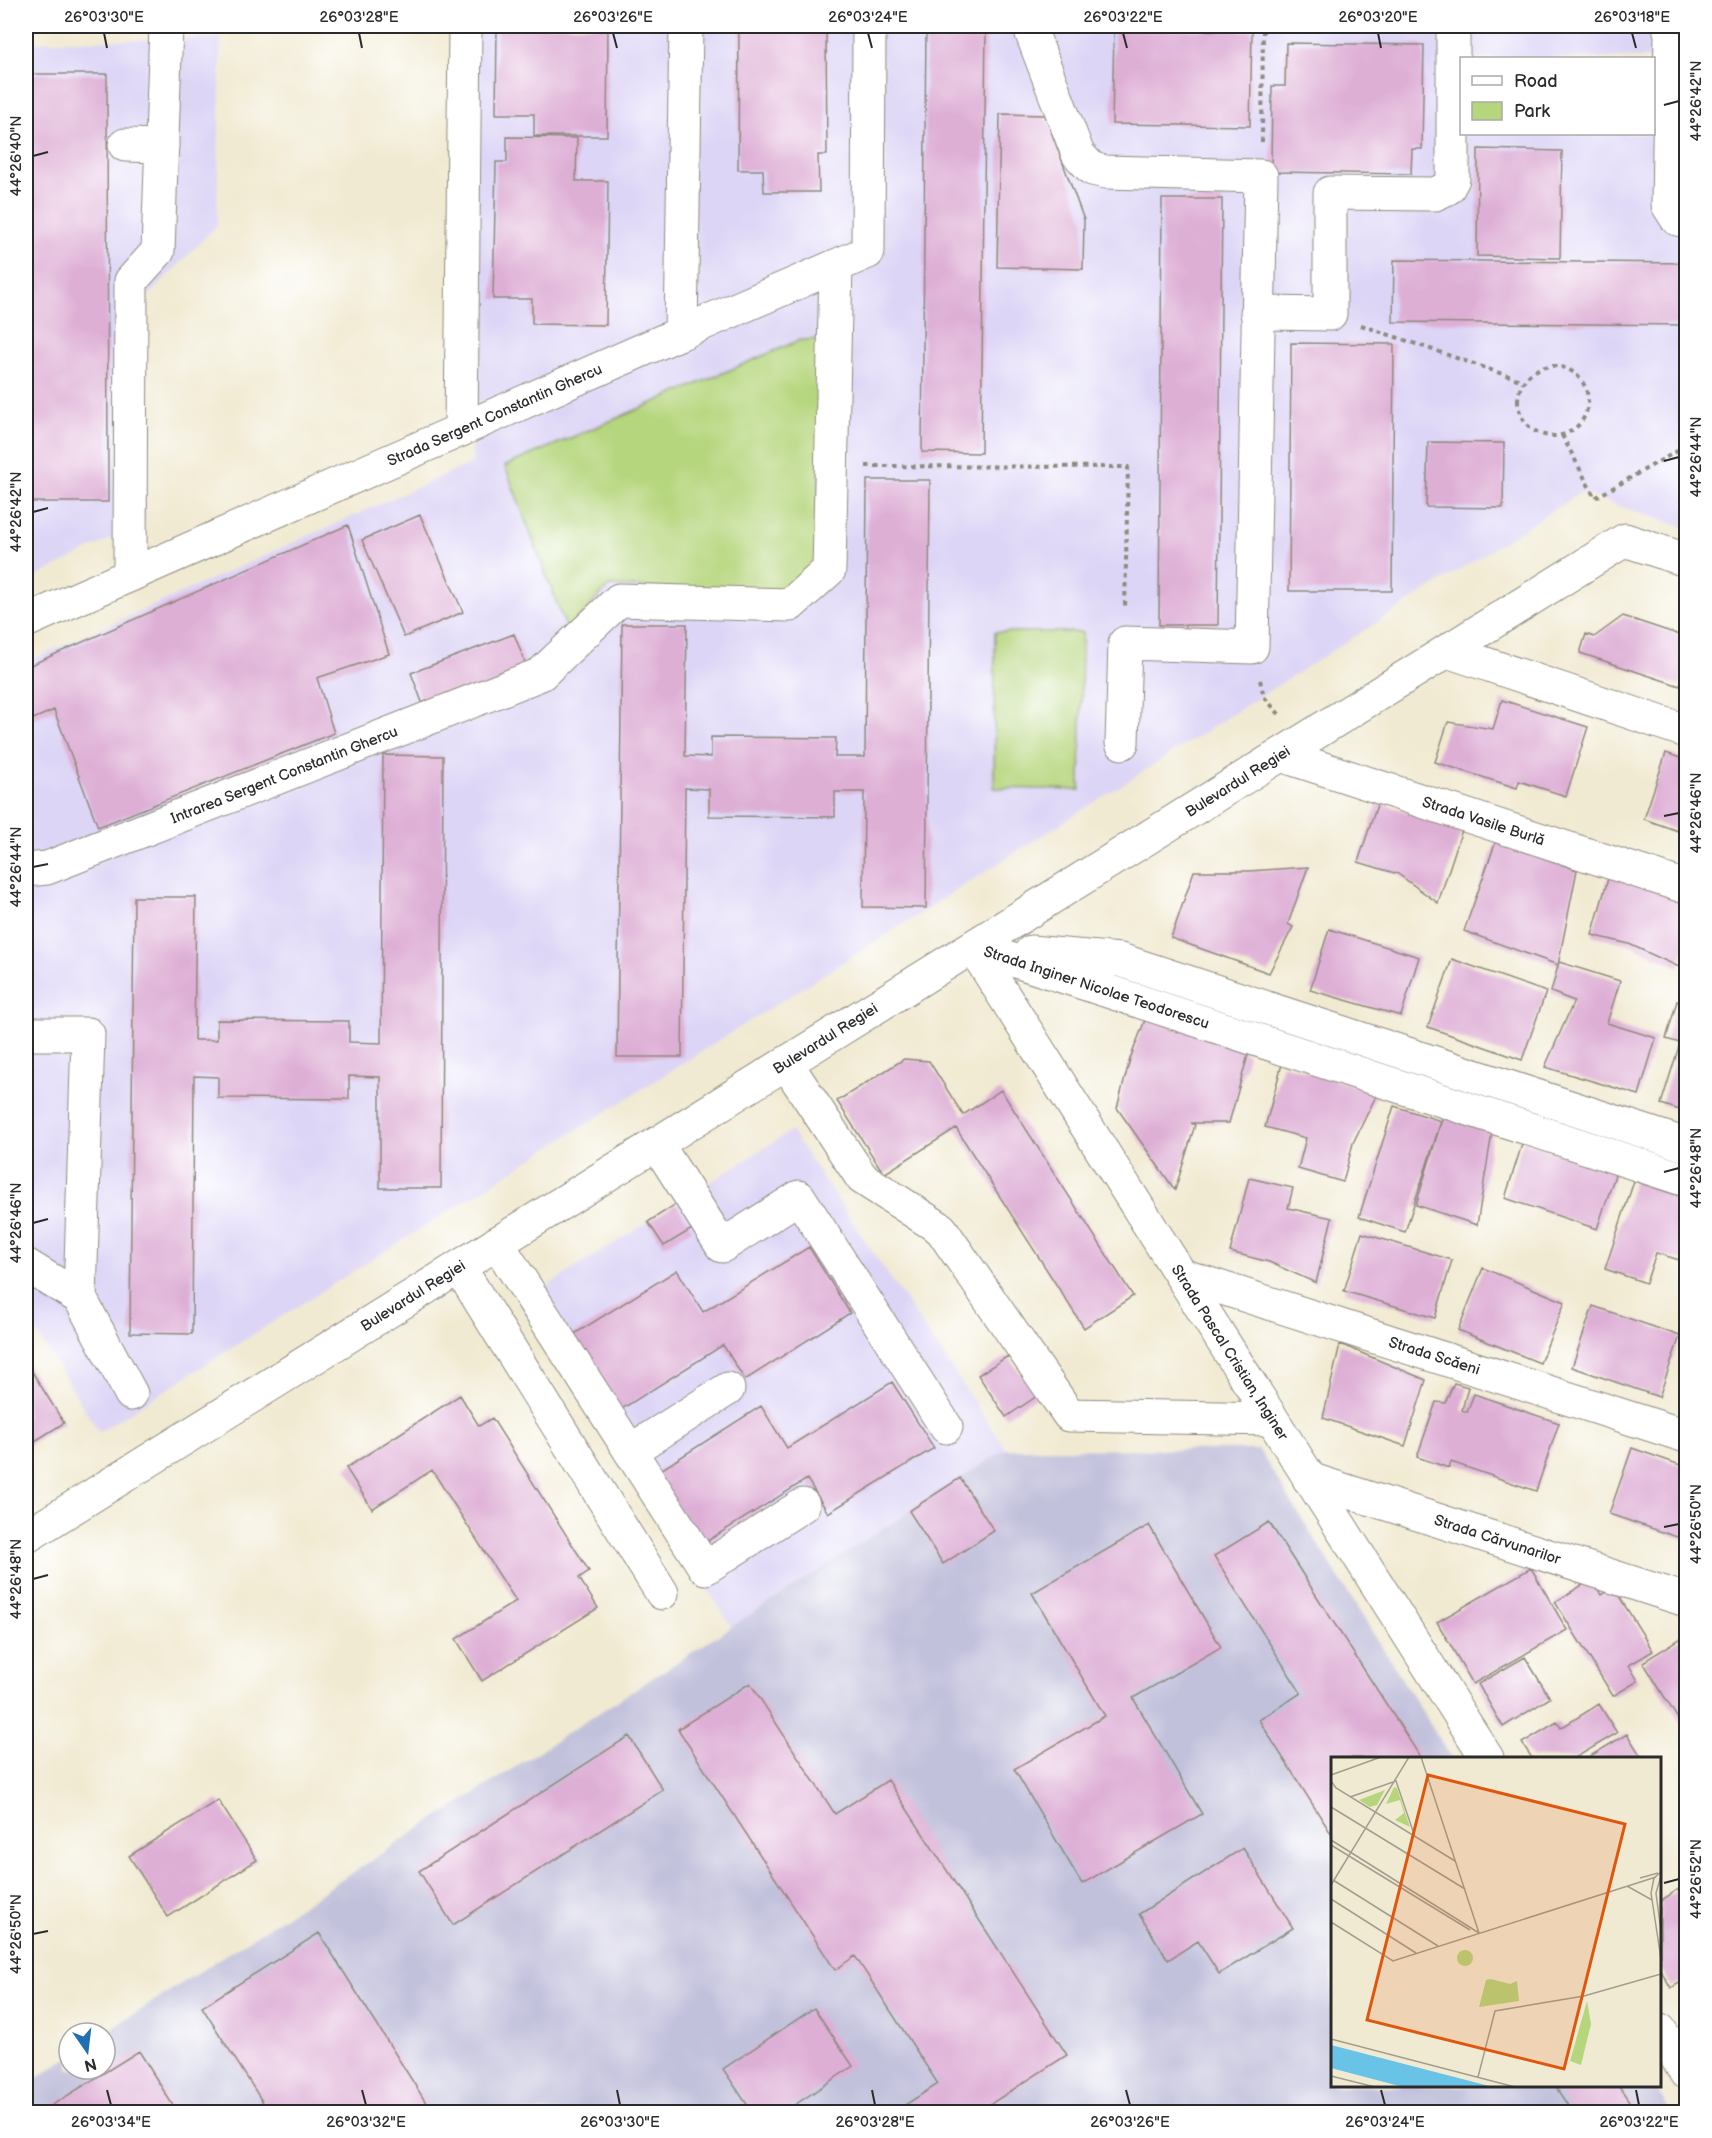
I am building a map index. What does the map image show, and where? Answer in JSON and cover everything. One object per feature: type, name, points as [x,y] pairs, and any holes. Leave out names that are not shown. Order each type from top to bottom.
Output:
[{"type":"street","points":[[130,575],[131,280],[158,251],[166,26]]},
{"type":"street","points":[[461,430],[465,26]]},
{"type":"street","points":[[681,333],[686,26]]},
{"type":"street","name":"Strada Sergent Constantin Ghercu","points":[[26,621],[868,252],[869,26]]},
{"type":"street","points":[[1029,26],[1078,154],[1092,170],[1261,176],[1252,647],[1125,643],[1122,743]]},
{"type":"street","points":[[1257,313],[1330,314],[1330,193],[1436,194],[1448,188],[1453,179],[1453,26]]},
{"type":"street","points":[[1669,26],[1671,35],[1668,205],[1677,219],[1686,221]]},
{"type":"street","points":[[125,145],[162,146]]},
{"type":"street","points":[[832,465],[836,266]]},
{"type":"street","name":"Intrarea Sergent Constantin Ghercu","points":[[26,870],[47,868],[541,674],[620,600],[790,605],[829,570],[832,465]]},
{"type":"street","name":"Bulevardul Regiei","points":[[26,1537],[1625,540],[1686,560]]},
{"type":"street","points":[[1447,651],[1686,731]]},
{"type":"street","name":"Strada Vasile Burlă","points":[[1292,748],[1686,887]]},
{"type":"street","name":"Strada Inginer Nicolae Teodorescu","points":[[973,947],[1120,960],[1686,1145]]},
{"type":"street","name":"Strada Inginer Nicolae Teodorescu","points":[[973,947],[1686,1180]]},
{"type":"street","name":"Strada Pascal Cristian, Inginer","points":[[973,947],[1486,1757]]},
{"type":"street","points":[[26,1034],[88,1034],[80,1298],[131,1394]]},
{"type":"street","points":[[786,1063],[862,1178],[941,1229],[1069,1415],[1271,1419]]},
{"type":"street","points":[[657,1144],[722,1246],[799,1197],[946,1427]]},
{"type":"street","points":[[497,1244],[705,1568],[804,1505]]},
{"type":"street","points":[[26,1265],[80,1298]]},
{"type":"street","points":[[459,1267],[662,1593]]},
{"type":"street","name":"Strada Scăeni","points":[[1181,1275],[1686,1436]]},
{"type":"street","points":[[630,1451],[728,1389]]},
{"type":"street","name":"Strada Cărvunarilor","points":[[1309,1479],[1686,1600]]},
{"type":"street","points":[[1661,2033],[1686,2073]]},
{"type":"path","points":[[1261,176],[1263,26]]},
{"type":"path","points":[[1330,314],[1523,381]]},
{"type":"path","points":[[1555,366],[1567,369],[1577,376],[1584,386],[1588,398],[1587,409],[1582,421],[1573,429],[1562,434],[1552,436],[1541,434],[1524,422],[1517,401],[1519,391],[1523,381],[1537,370],[1555,366]]},
{"type":"path","points":[[1562,434],[1595,498],[1686,446]]},
{"type":"path","points":[[832,465],[1128,467],[1125,643]]},
{"type":"path","points":[[1252,647],[1264,697],[1292,748]]},
{"type":"shaded area","points":[[474,26],[1686,26],[1686,528],[1580,493],[99,1432],[26,1316],[26,662],[472,463]]},
{"type":"shaded area","points":[[221,38],[217,225],[144,300],[145,521],[26,582],[26,42]]},
{"type":"shaded area","points":[[791,1131],[1006,1449],[732,1627],[519,1304]]},
{"type":"shaded area","points":[[1006,1449],[1259,1450],[1450,1757],[1331,1757],[1331,2087],[1655,2087],[1671,2112],[26,2112],[26,2085],[57,2065],[57,2081],[117,2081],[117,2025]]},
{"type":"green space","points":[[825,339],[816,572],[782,593],[609,586],[567,630],[505,466],[800,340]]},
{"type":"green space","points":[[995,632],[1082,632],[1080,790],[994,788]]},
{"type":"building","points":[[497,26],[608,26],[607,136],[534,136],[534,114],[496,114]]},
{"type":"building","points":[[739,26],[826,26],[827,155],[818,155],[819,192],[764,192],[763,170],[738,170]]},
{"type":"building","points":[[926,26],[986,26],[981,453],[922,452]]},
{"type":"building","points":[[1114,29],[1252,31],[1250,126],[1112,124]]},
{"type":"building","points":[[1286,43],[1424,45],[1422,149],[1412,149],[1411,174],[1271,172],[1272,86],[1285,86]]},
{"type":"building","points":[[26,74],[107,74],[108,502],[26,502]]},
{"type":"building","points":[[1000,114],[1045,115],[1084,220],[1083,269],[997,267]]},
{"type":"building","points":[[507,137],[577,138],[576,181],[608,181],[606,325],[532,324],[532,299],[493,299],[496,162],[507,162]]},
{"type":"building","points":[[1478,149],[1562,151],[1560,258],[1477,256]]},
{"type":"building","points":[[1162,199],[1222,199],[1218,625],[1159,625]]},
{"type":"building","points":[[1394,260],[1686,263],[1686,325],[1393,322]]},
{"type":"building","points":[[1291,343],[1394,344],[1392,591],[1289,591]]},
{"type":"building","points":[[1428,442],[1504,443],[1503,508],[1426,507]]},
{"type":"building","points":[[867,480],[930,480],[926,908],[863,907],[864,792],[835,792],[835,817],[709,816],[709,789],[685,788],[682,1057],[617,1057],[622,624],[687,624],[685,756],[711,757],[711,737],[836,738],[835,757],[865,757]]},
{"type":"building","points":[[420,515],[463,612],[404,637],[362,540]]},
{"type":"building","points":[[348,525],[389,654],[317,678],[334,733],[98,827],[54,710],[26,722],[26,667]]},
{"type":"building","points":[[1623,616],[1686,637],[1686,665],[1680,686],[1580,653],[1586,634],[1594,637]]},
{"type":"building","points":[[514,634],[528,670],[425,710],[411,673]]},
{"type":"building","points":[[1502,700],[1588,727],[1566,796],[1519,781],[1517,788],[1435,762],[1448,722],[1493,729]]},
{"type":"building","points":[[1666,753],[1686,760],[1686,834],[1644,819]]},
{"type":"building","points":[[383,755],[443,756],[441,1188],[380,1188],[380,1077],[349,1076],[349,1099],[218,1098],[218,1077],[194,1076],[192,1334],[130,1333],[134,897],[196,897],[194,1040],[217,1040],[217,1020],[349,1021],[349,1042],[381,1043]]},
{"type":"building","points":[[1378,802],[1462,830],[1438,903],[1398,874],[1358,862]]},
{"type":"building","points":[[1496,841],[1577,870],[1558,965],[1464,931]]},
{"type":"building","points":[[1308,867],[1288,924],[1293,927],[1269,973],[1171,938],[1194,871],[1249,871]]},
{"type":"building","points":[[1609,875],[1686,898],[1686,939],[1679,967],[1629,944],[1592,935]]},
{"type":"building","points":[[1329,929],[1419,957],[1401,1016],[1310,990]]},
{"type":"building","points":[[1452,959],[1546,992],[1522,1060],[1428,1027]]},
{"type":"building","points":[[1559,962],[1620,981],[1607,1023],[1656,1038],[1639,1095],[1545,1067],[1574,1001],[1551,992]]},
{"type":"building","points":[[1677,1001],[1686,1004],[1686,1112],[1661,1104],[1680,1043],[1666,1039]]},
{"type":"building","points":[[1147,1015],[1225,1037],[1248,1055],[1229,1123],[1191,1123],[1195,1125],[1175,1190],[1117,1108],[1130,1059]]},
{"type":"building","points":[[904,1059],[929,1061],[963,1115],[1001,1090],[1133,1296],[1084,1328],[956,1128],[884,1174],[837,1101]]},
{"type":"building","points":[[1282,1064],[1378,1092],[1353,1143],[1343,1182],[1298,1169],[1306,1138],[1265,1127]]},
{"type":"building","points":[[1394,1106],[1441,1121],[1405,1232],[1359,1217]]},
{"type":"building","points":[[1443,1116],[1492,1133],[1477,1225],[1416,1205]]},
{"type":"building","points":[[1523,1141],[1616,1172],[1597,1229],[1505,1198]]},
{"type":"building","points":[[1249,1178],[1293,1188],[1288,1208],[1332,1218],[1316,1283],[1269,1262],[1230,1252]]},
{"type":"building","points":[[1634,1181],[1686,1198],[1686,1262],[1656,1253],[1646,1283],[1605,1269]]},
{"type":"building","points":[[676,1204],[692,1229],[664,1246],[648,1222]]},
{"type":"building","points":[[1362,1233],[1452,1260],[1435,1318],[1344,1291]]},
{"type":"building","points":[[809,1247],[850,1313],[745,1380],[723,1345],[617,1412],[571,1336],[677,1270],[703,1312]]},
{"type":"building","points":[[1483,1268],[1565,1302],[1540,1363],[1458,1330]]},
{"type":"building","points":[[1593,1306],[1680,1336],[1659,1397],[1572,1367]]},
{"type":"building","points":[[1340,1344],[1426,1380],[1405,1446],[1323,1418]]},
{"type":"building","points":[[1008,1356],[1037,1396],[1006,1417],[978,1375]]},
{"type":"building","points":[[26,1362],[64,1423],[27,1446],[26,1443]]},
{"type":"building","points":[[892,1382],[934,1448],[828,1513],[807,1479],[701,1545],[656,1473],[761,1406],[787,1448]]},
{"type":"building","points":[[1454,1383],[1468,1387],[1462,1410],[1467,1412],[1474,1394],[1559,1423],[1536,1491],[1451,1462],[1449,1468],[1417,1457],[1436,1402],[1445,1403]]},
{"type":"building","points":[[1686,1386],[1686,1403],[1681,1402]]},
{"type":"building","points":[[460,1395],[479,1426],[492,1418],[589,1571],[579,1578],[598,1608],[482,1681],[456,1639],[516,1601],[432,1470],[372,1509],[346,1468]]},
{"type":"building","points":[[1632,1448],[1686,1467],[1686,1540],[1609,1514]]},
{"type":"building","points":[[960,1478],[994,1531],[943,1564],[909,1511]]},
{"type":"building","points":[[1269,1522],[1420,1757],[1331,1757],[1331,1833],[1259,1720],[1301,1693],[1214,1556]]},
{"type":"building","points":[[1149,1525],[1221,1647],[1133,1698],[1202,1814],[1082,1884],[1014,1769],[1105,1716],[1032,1593]]},
{"type":"building","points":[[1531,1568],[1567,1630],[1473,1684],[1437,1622]]},
{"type":"building","points":[[1592,1579],[1602,1595],[1614,1588],[1653,1651],[1629,1665],[1638,1681],[1613,1696],[1555,1602]]},
{"type":"building","points":[[1686,1635],[1686,1732],[1643,1662]]},
{"type":"building","points":[[1525,1657],[1550,1698],[1503,1727],[1478,1684]]},
{"type":"building","points":[[750,1683],[835,1814],[888,1780],[1067,2055],[978,2112],[894,2112],[938,2084],[855,1956],[835,1970],[678,1729]]},
{"type":"building","points":[[1599,1704],[1617,1733],[1577,1757],[1531,1757],[1522,1743],[1557,1722],[1561,1728]]},
{"type":"building","points":[[1627,1734],[1641,1757],[1589,1757]]},
{"type":"building","points":[[629,1736],[663,1790],[453,1925],[419,1871]]},
{"type":"building","points":[[218,1800],[257,1860],[168,1917],[129,1856]]},
{"type":"building","points":[[1243,1848],[1293,1928],[1219,1974],[1198,1941],[1168,1960],[1139,1914]]},
{"type":"building","points":[[1679,1889],[1686,1901],[1686,1979],[1671,1988],[1661,1971],[1661,1900]]},
{"type":"building","points":[[319,1933],[432,2112],[269,2112],[202,2007]]},
{"type":"building","points":[[814,2008],[853,2066],[784,2112],[752,2112],[723,2069]]},
{"type":"building","points":[[139,2051],[177,2112],[41,2112],[91,2081],[117,2081],[117,2065]]},
{"type":"building","points":[[1556,2087],[1620,2087],[1633,2107],[1625,2112],[1572,2112]]}]
